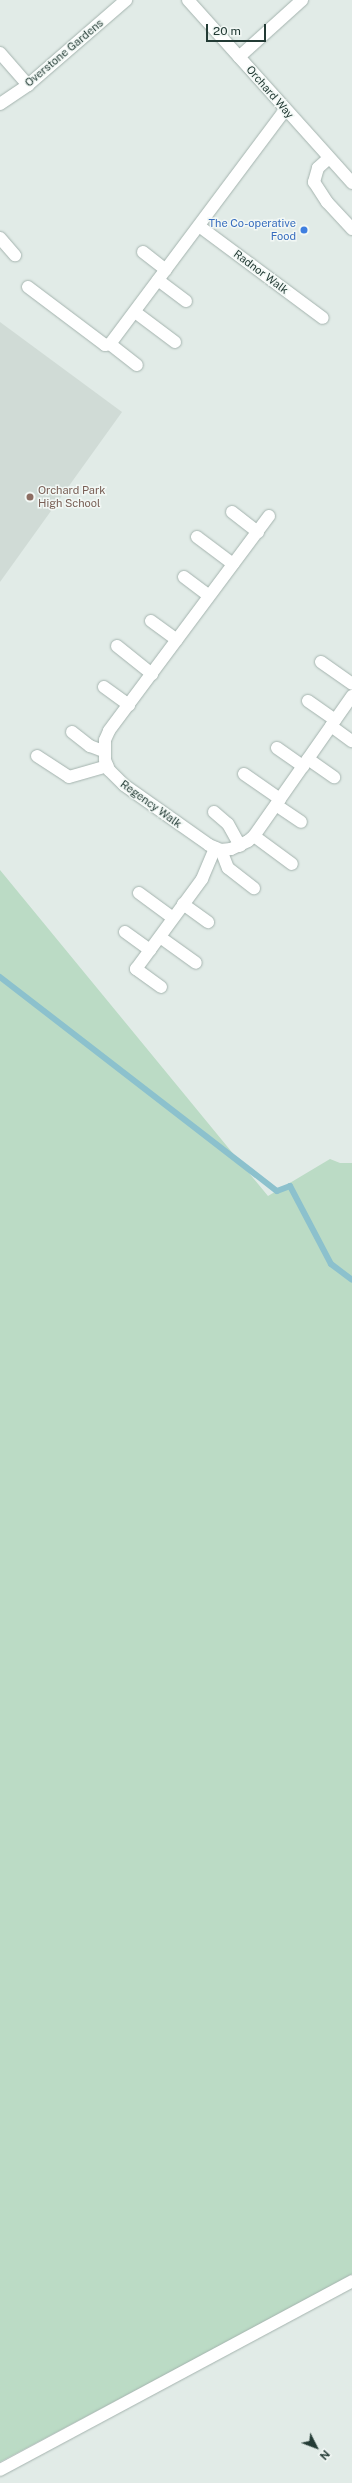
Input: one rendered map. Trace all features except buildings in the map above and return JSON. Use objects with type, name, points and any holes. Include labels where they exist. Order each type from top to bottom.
[{"type":"street","name":"Overstone Gardens","points":[[0,104],[28,85],[126,0]]},
{"type":"street","name":"Orchard Way","points":[[188,0],[352,183]]},
{"type":"street","points":[[239,57],[302,0]]},
{"type":"street","points":[[0,53],[28,85]]},
{"type":"street","points":[[108,344],[135,312],[285,110]]},
{"type":"street","points":[[329,158],[318,168],[314,182],[327,202],[352,230]]},
{"type":"street","name":"Radnor Walk","points":[[199,226],[323,318]]},
{"type":"street","points":[[0,238],[15,255]]},
{"type":"street","points":[[142,252],[166,270]]},
{"type":"street","points":[[158,280],[186,301]]},
{"type":"street","points":[[28,287],[137,365]]},
{"type":"street","points":[[135,312],[175,342]]},
{"type":"street","points":[[232,512],[258,532]]},
{"type":"street","points":[[72,732],[90,746],[103,751],[109,731],[269,516]]},
{"type":"street","points":[[197,538],[233,564]]},
{"type":"street","points":[[184,577],[209,596]]},
{"type":"street","points":[[151,621],[177,640]]},
{"type":"street","points":[[117,646],[152,674]]},
{"type":"street","points":[[321,662],[352,684]]},
{"type":"street","points":[[104,687],[128,705]]},
{"type":"street","points":[[218,849],[240,846],[254,836],[352,696]]},
{"type":"street","points":[[308,701],[352,741]]},
{"type":"street","points":[[277,748],[334,777]]},
{"type":"street","name":"Regency Walk","points":[[103,751],[107,766],[124,785],[218,849]]},
{"type":"street","points":[[37,756],[69,777],[107,766]]},
{"type":"street","points":[[244,774],[300,822]]},
{"type":"street","points":[[214,812],[228,824],[240,846]]},
{"type":"street","points":[[254,836],[292,864]]},
{"type":"street","points":[[218,849],[228,868],[254,888]]},
{"type":"street","points":[[161,987],[136,969],[202,879],[218,849]]},
{"type":"street","points":[[139,893],[173,918]]},
{"type":"street","points":[[183,904],[208,922]]},
{"type":"street","points":[[125,932],[150,950]]},
{"type":"street","points":[[160,937],[196,963]]},
{"type":"street","points":[[0,2470],[352,2281]]},
{"type":"shaded area","name":"Orchard Park High School","points":[[0,322],[122,412],[0,582]]},
{"type":"green space","points":[[0,870],[268,1196],[330,1159],[340,1163],[352,1163],[352,2276],[0,2462]]},
{"type":"waterway","points":[[0,977],[277,1191],[290,1186],[331,1264],[352,1280]]},
{"type":"place","name":"The Co-operative Food","points":[[304,230]]},
{"type":"place","name":"Orchard Park High School","points":[[30,497]]}]
